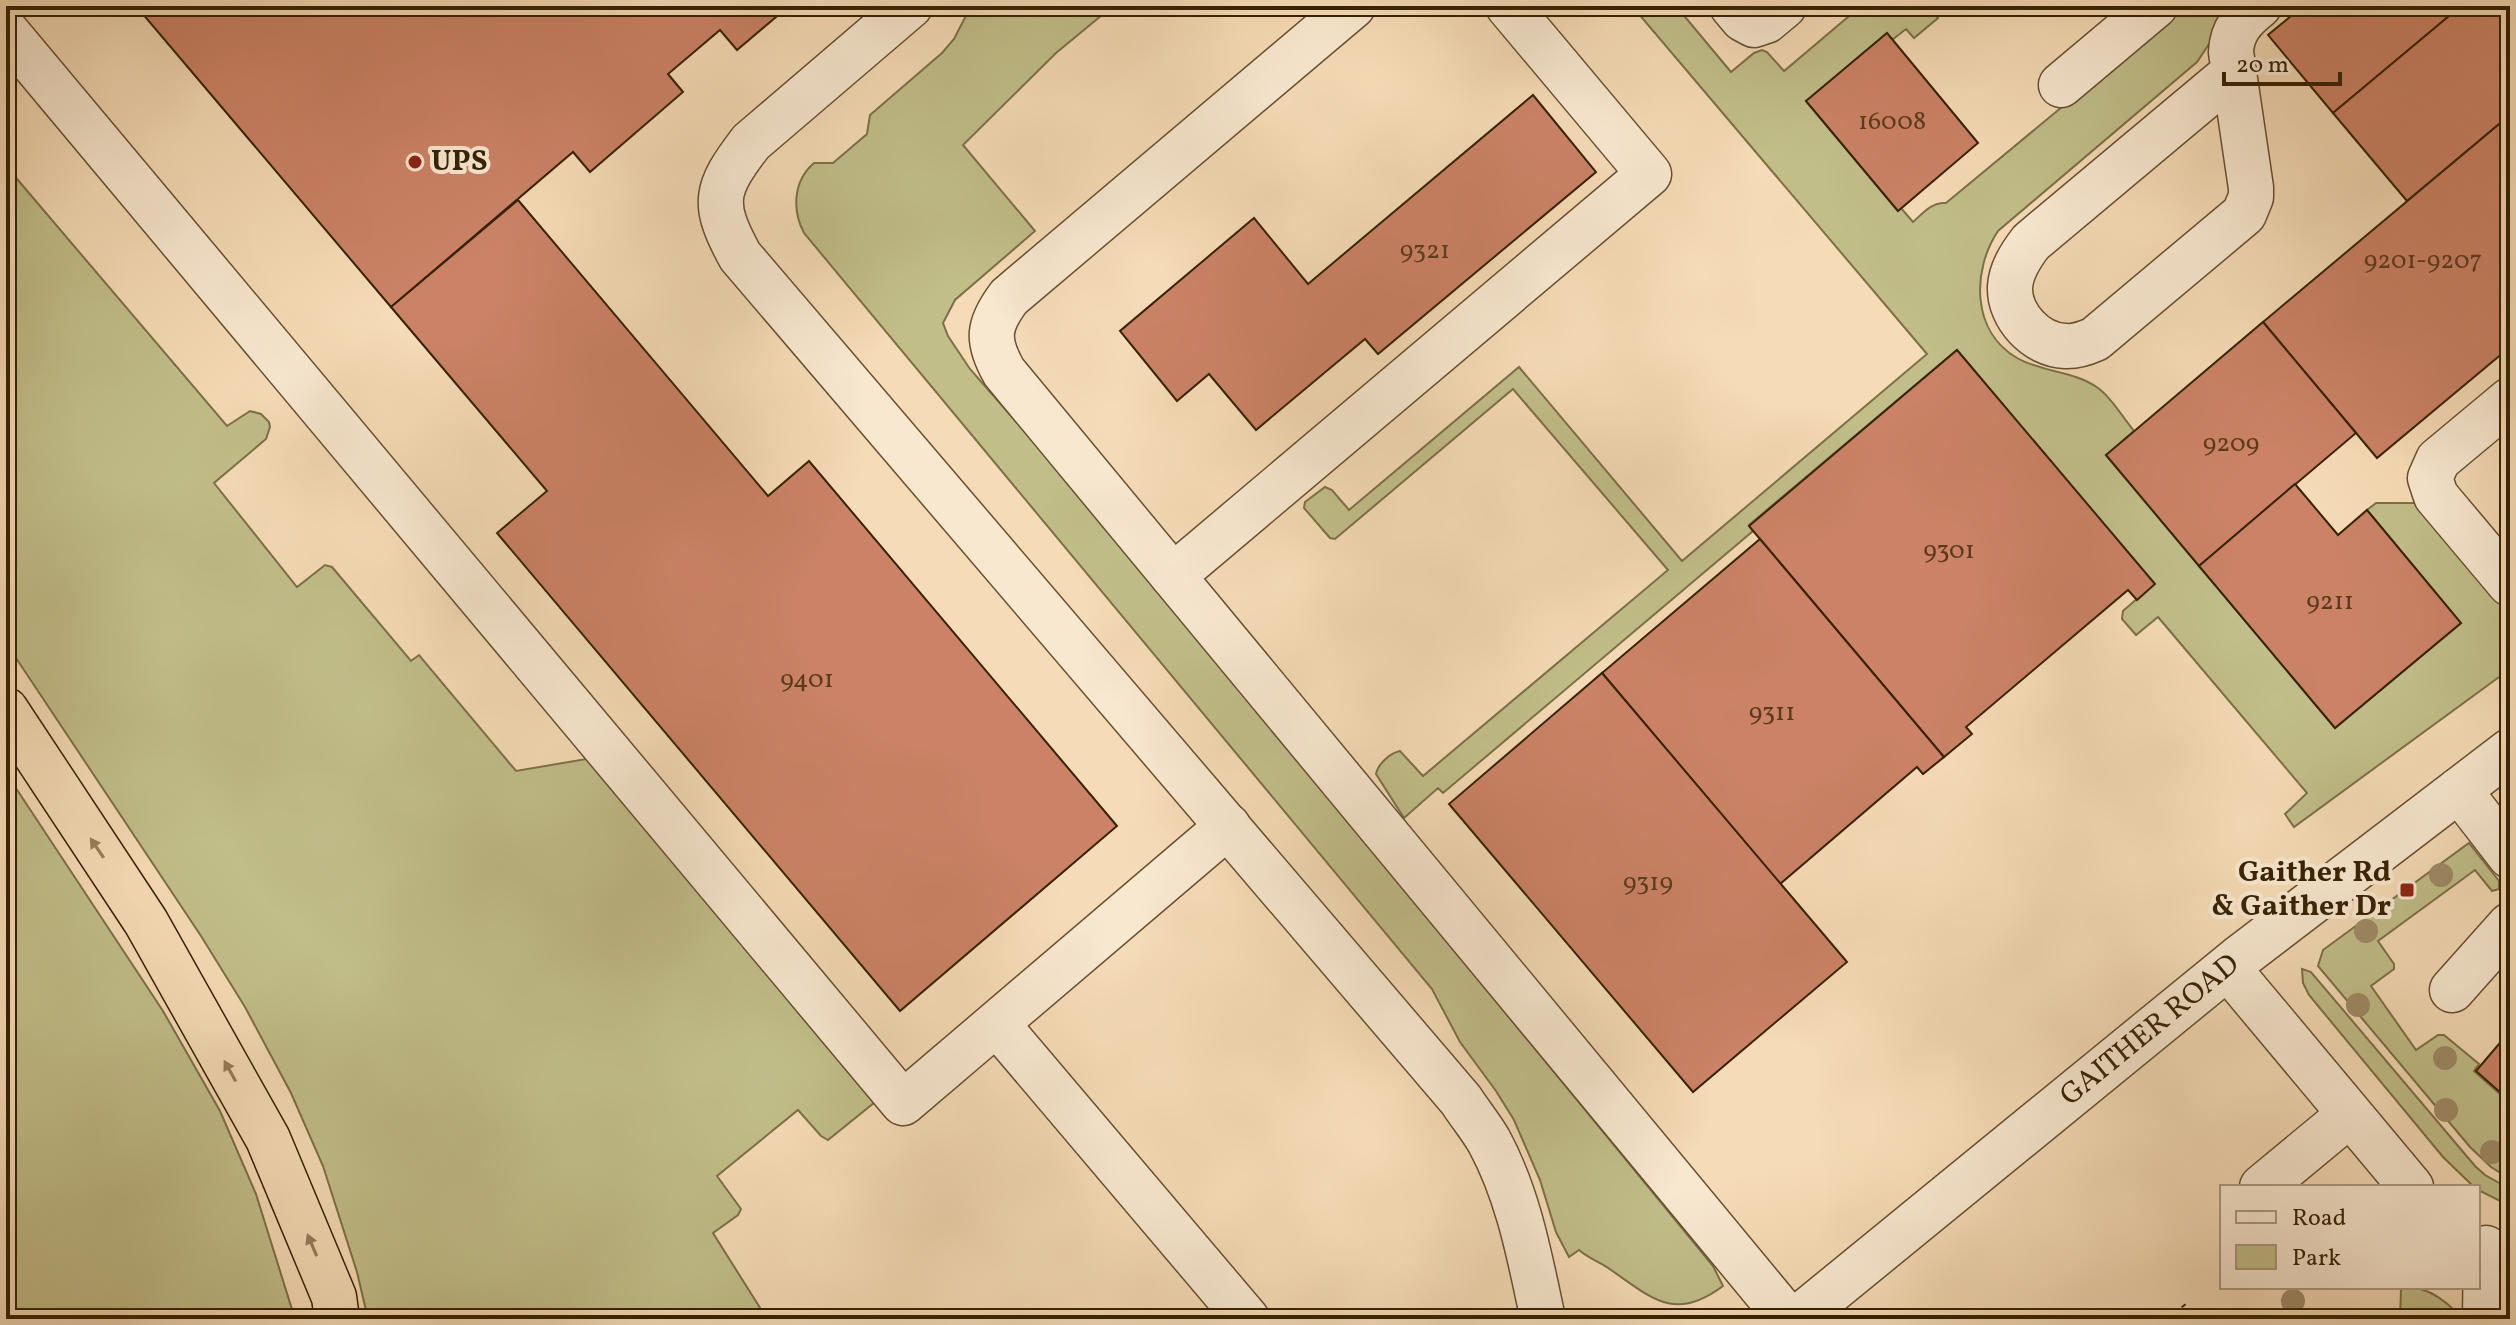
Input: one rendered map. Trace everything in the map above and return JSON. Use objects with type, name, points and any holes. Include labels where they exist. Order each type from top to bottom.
[{"type":"highway","points":[[6,710],[146,922],[268,1139],[334,1297],[337,1319]]},
{"type":"street","points":[[910,6],[751,142],[731,168],[720,197],[724,227],[740,256],[1461,1100],[1488,1141],[1507,1181],[1520,1220],[1543,1319]]},
{"type":"street","points":[[1353,6],[1009,297],[995,315],[990,335],[994,354],[1004,372],[1788,1319]]},
{"type":"street","points":[[1173,576],[1649,174],[1508,6]]},
{"type":"street","points":[[1732,6],[1743,19],[1754,25],[1766,21],[1784,6]]},
{"type":"street","points":[[2061,85],[2155,6]]},
{"type":"street","points":[[2234,72],[2031,242],[2023,252],[2013,274],[2011,297],[2017,316],[2032,332],[2051,344],[2062,346],[2085,344],[2095,339],[2244,214],[2251,188],[2234,72],[2231,52],[2235,32],[2259,6]]},
{"type":"street","points":[[6,31],[903,1103],[1228,826]]},
{"type":"street","points":[[2510,400],[2438,460],[2430,478],[2436,496],[2510,584]]},
{"type":"street","name":"GAITHER ROAD","points":[[1797,1319],[2228,968],[2510,751]]},
{"type":"street","points":[[2459,790],[2510,856]]},
{"type":"street","points":[[2452,990],[2510,925]]},
{"type":"street","points":[[2228,968],[2409,1185]]},
{"type":"street","points":[[997,1024],[1247,1319]]},
{"type":"street","points":[[2264,1185],[2349,1115]]},
{"type":"street","points":[[2485,1319],[2491,1249]]},
{"type":"path","points":[[2183,1305],[2194,1319]]},
{"type":"green space","points":[[971,6],[1113,6],[1056,53],[963,145],[1035,231],[955,300],[943,323],[948,336],[970,369],[1107,526],[1713,1266],[1723,1286],[1706,1297],[1691,1303],[1665,1302],[1639,1290],[1579,1250],[1569,1257],[1556,1232],[1540,1180],[1514,1120],[1460,1042],[1432,989],[804,233],[796,205],[798,187],[807,170],[814,163],[833,163],[867,134],[870,115],[942,53],[954,39]]},
{"type":"green space","points":[[1632,6],[1676,6],[1731,72],[1762,50],[1784,71],[1861,6],[1928,6],[1938,18],[1914,38],[1906,29],[1892,40],[1886,34],[1806,101],[1897,210],[1901,208],[1913,222],[1932,206],[1946,203],[2184,6],[2224,6],[2211,41],[2197,62],[1998,231],[1989,247],[1980,281],[1984,316],[2002,346],[2017,358],[2089,382],[2113,403],[2134,431],[2106,455],[2335,728],[2461,623],[2367,510],[2376,503],[2418,503],[2510,613],[2510,669],[2294,827],[2285,814],[2307,793],[2158,617],[2136,635],[2122,619],[2123,611],[2154,584],[1957,350],[1749,525],[1753,531],[1443,793],[1438,788],[1404,818],[1376,774],[1385,760],[1400,751],[1423,776],[1668,570],[1513,389],[1335,539],[1330,538],[1304,508],[1305,502],[1325,487],[1332,490],[1349,510],[1519,367],[1682,561],[1927,354]]},
{"type":"green space","points":[[6,166],[227,426],[250,411],[261,414],[269,422],[266,439],[214,483],[297,587],[325,565],[332,567],[411,661],[419,655],[516,771],[592,758],[875,1102],[828,1140],[798,1110],[717,1176],[741,1209],[738,1215],[713,1233],[767,1319],[368,1319],[357,1272],[323,1166],[291,1093],[245,1007],[6,643]]},
{"type":"green space","points":[[6,773],[163,1011],[220,1111],[256,1194],[295,1319],[6,1319]]},
{"type":"green space","points":[[2469,843],[2499,881],[2499,889],[2492,891],[2475,870],[2378,941],[2394,964],[2394,969],[2371,986],[2416,1050],[2438,1035],[2444,1035],[2479,1064],[2474,1071],[2510,1103],[2510,1179],[2491,1167],[2470,1147],[2318,966],[2323,950]]},
{"type":"green space","points":[[2302,969],[2311,972],[2475,1166],[2510,1189],[2510,1206],[2480,1191],[2480,1185],[2472,1185],[2443,1157],[2309,995],[2303,983]]},
{"type":"green space","points":[[2401,1289],[2425,1290],[2456,1312],[2456,1319],[2400,1319]]},
{"type":"building","name":"UPS","points":[[136,6],[789,6],[737,50],[720,30],[668,74],[683,92],[590,172],[573,152],[391,307]]},
{"type":"building","points":[[2303,6],[2461,6],[2333,113],[2268,35]]},
{"type":"building","points":[[2461,6],[2494,6],[2510,25],[2510,115],[2407,201],[2333,113]]},
{"type":"building","points":[[1887,33],[1978,143],[1898,211],[1806,101]]},
{"type":"building","points":[[1533,95],[1596,172],[1378,354],[1365,339],[1256,430],[1209,374],[1177,401],[1120,331],[1254,218],[1308,284]]},
{"type":"building","points":[[2510,115],[2510,347],[2377,458],[2263,322]]},
{"type":"building","points":[[518,200],[768,496],[809,461],[1117,826],[900,1011],[497,533],[547,491],[391,307]]},
{"type":"building","points":[[2263,322],[2356,433],[2199,566],[2106,455]]},
{"type":"building","points":[[1957,350],[2155,584],[2137,600],[2128,590],[1966,727],[1972,734],[1944,757],[1749,526]]},
{"type":"building","points":[[2295,484],[2338,535],[2367,510],[2461,623],[2335,728],[2199,566]]},
{"type":"building","points":[[1760,539],[1944,757],[1923,774],[1917,767],[1780,884],[1602,673]]},
{"type":"building","points":[[1602,673],[1847,962],[1693,1092],[1449,804]]},
{"type":"building","points":[[2510,1031],[2510,1101],[2476,1071]]},
{"type":"place","name":"UPS","points":[[415,162]]},
{"type":"place","name":"Gaither Rd & Gaither Dr","points":[[2407,890]]}]
